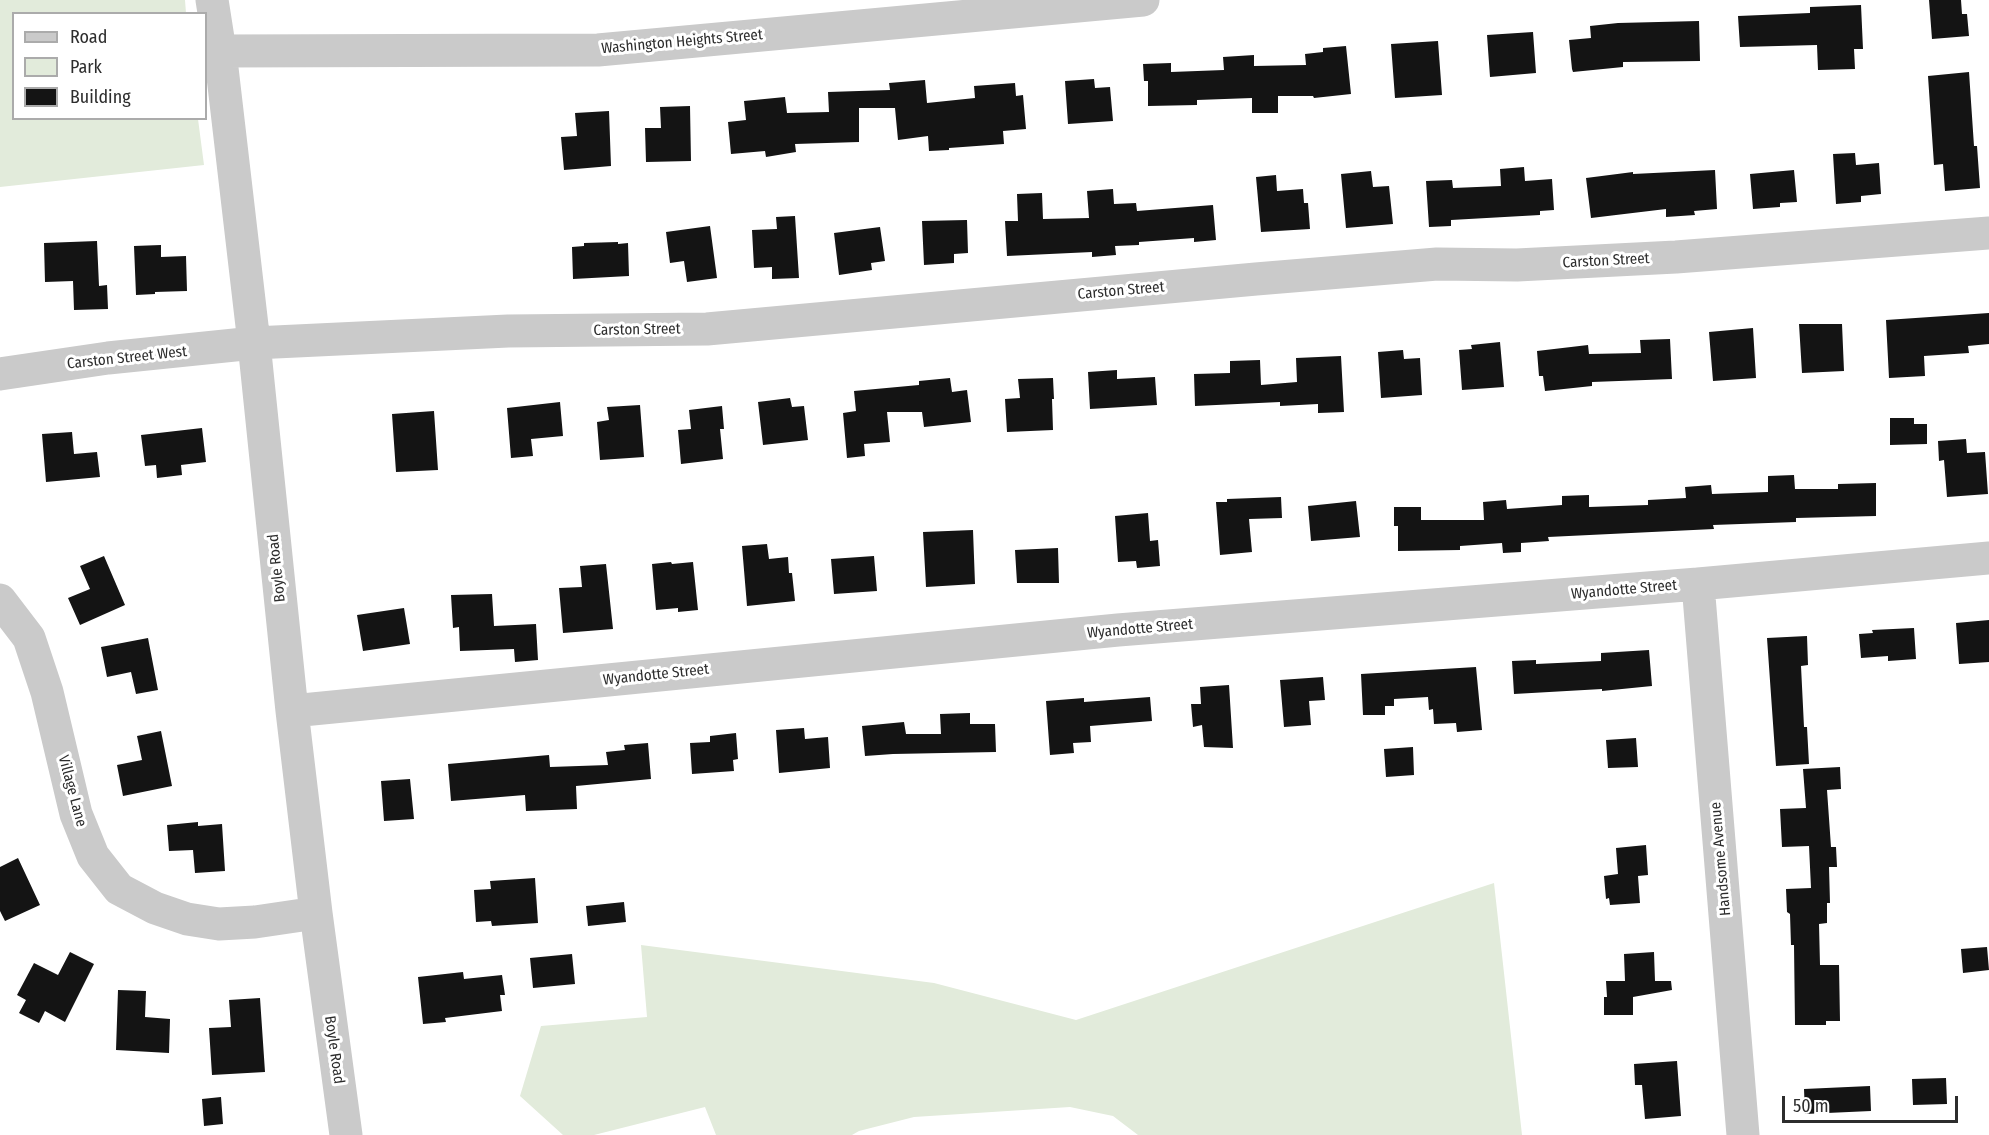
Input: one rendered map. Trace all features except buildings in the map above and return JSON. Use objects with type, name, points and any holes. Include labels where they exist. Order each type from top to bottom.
[{"type":"street","name":"Boyle Road","points":[[212,0],[254,343],[292,711],[346,1135]]},
{"type":"street","name":"Washington Heights Street","points":[[220,51],[598,50],[1143,0]]},
{"type":"street","name":"Carston Street","points":[[254,343],[508,331],[708,329],[1437,264],[1517,265],[1676,257],[1989,233]]},
{"type":"street","name":"Carston Street West","points":[[0,374],[108,358],[254,343]]},
{"type":"street","name":"Wyandotte Street","points":[[292,711],[1118,630],[1698,584],[1989,558]]},
{"type":"street","name":"Handsome Avenue","points":[[1698,584],[1743,1135]]},
{"type":"street","name":"Village Lane","points":[[0,600],[29,638],[47,692],[76,814],[93,856],[119,889],[155,908],[187,919],[219,924],[255,922],[316,913]]},
{"type":"green space","points":[[0,0],[185,0],[186,12],[12,12],[12,120],[198,120],[204,165],[0,187]]},
{"type":"green space","points":[[1494,883],[1522,1135],[1138,1135],[1113,1116],[1070,1107],[914,1117],[859,1131],[852,1135],[716,1135],[705,1107],[594,1135],[563,1135],[520,1096],[541,1026],[647,1017],[641,945],[934,983],[1076,1020]]}]
